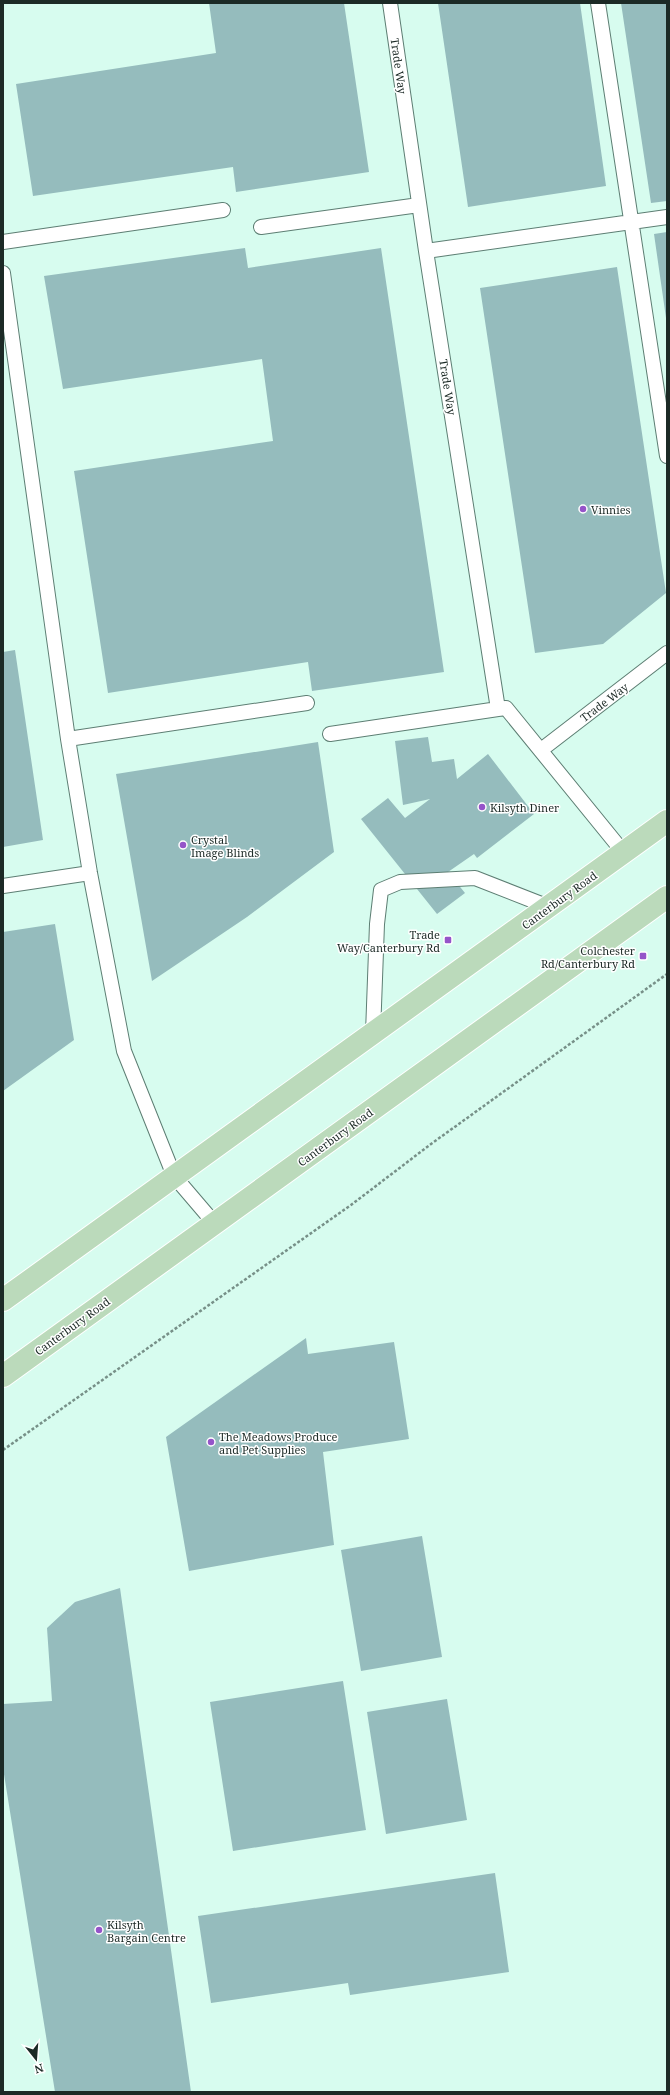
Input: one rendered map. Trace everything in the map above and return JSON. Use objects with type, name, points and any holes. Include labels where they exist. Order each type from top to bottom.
[{"type":"main road","name":"Canterbury Road","points":[[3,1300],[667,822]]},
{"type":"main road","name":"Canterbury Road","points":[[3,1376],[667,897]]},
{"type":"lane","name":"Trade Way","points":[[390,3],[426,251],[498,709]]},
{"type":"lane","points":[[598,3],[667,456]]},
{"type":"lane","points":[[261,227],[419,205]]},
{"type":"lane","points":[[3,242],[223,210]]},
{"type":"lane","points":[[426,251],[667,217]]},
{"type":"lane","points":[[3,273],[68,739],[90,873],[124,1051],[174,1176],[214,1224]]},
{"type":"lane","name":"Trade Way","points":[[541,750],[667,654]]},
{"type":"lane","points":[[68,739],[306,703]]},
{"type":"lane","points":[[330,734],[506,708],[624,853]]},
{"type":"lane","points":[[3,886],[90,873]]},
{"type":"lane","points":[[373,1034],[377,924],[381,890],[400,882],[475,878],[549,907]]},
{"type":"path","points":[[3,1450],[351,1205],[667,974]]},
{"type":"building","points":[[209,3],[344,3],[369,172],[236,192],[233,167],[33,196],[16,84],[216,53]]},
{"type":"building","points":[[438,3],[580,3],[606,186],[468,207]]},
{"type":"building","points":[[621,3],[667,3],[667,201],[651,203]]},
{"type":"building","points":[[667,232],[667,318],[666,318],[654,234]]},
{"type":"building","points":[[245,248],[248,268],[381,248],[444,672],[312,691],[308,662],[108,693],[74,471],[273,441],[262,359],[63,389],[44,276]]},
{"type":"building","name":"Vinnies","points":[[617,267],[666,593],[603,644],[535,653],[480,288]]},
{"type":"building","points":[[15,650],[43,840],[3,847],[3,652]]},
{"type":"building","points":[[428,737],[432,762],[454,759],[457,779],[488,754],[534,814],[477,858],[474,854],[448,872],[465,893],[437,914],[361,819],[388,798],[405,818],[430,799],[403,805],[395,741]]},
{"type":"building","name":"Crystal Image Blinds","points":[[318,742],[334,852],[247,917],[152,981],[116,774]]},
{"type":"building","points":[[55,924],[74,1040],[3,1091],[3,932]]},
{"type":"building","points":[[306,1338],[308,1354],[394,1342],[409,1439],[323,1452],[334,1545],[189,1571],[166,1437]]},
{"type":"building","points":[[422,1536],[442,1657],[361,1671],[341,1550]]},
{"type":"building","name":"Kilsyth Bargain Centre","points":[[120,1588],[191,2092],[55,2092],[3,1768],[3,1704],[52,1701],[47,1628],[75,1602]]},
{"type":"building","points":[[343,1681],[366,1830],[233,1851],[210,1702]]},
{"type":"building","points":[[447,1699],[467,1820],[386,1834],[367,1712]]},
{"type":"building","points":[[495,1873],[509,1972],[350,1995],[348,1983],[211,2003],[198,1916]]},
{"type":"place","name":"Vinnies","points":[[583,509]]},
{"type":"place","name":"Kilsyth Diner","points":[[482,807]]},
{"type":"place","name":"Crystal Image Blinds","points":[[183,845]]},
{"type":"place","name":"Trade Way/Canterbury Rd","points":[[448,940]]},
{"type":"place","name":"Colchester Rd/Canterbury Rd","points":[[643,956]]},
{"type":"place","name":"The Meadows Produce and Pet Supplies","points":[[211,1442]]},
{"type":"place","name":"Kilsyth Bargain Centre","points":[[99,1930]]}]
